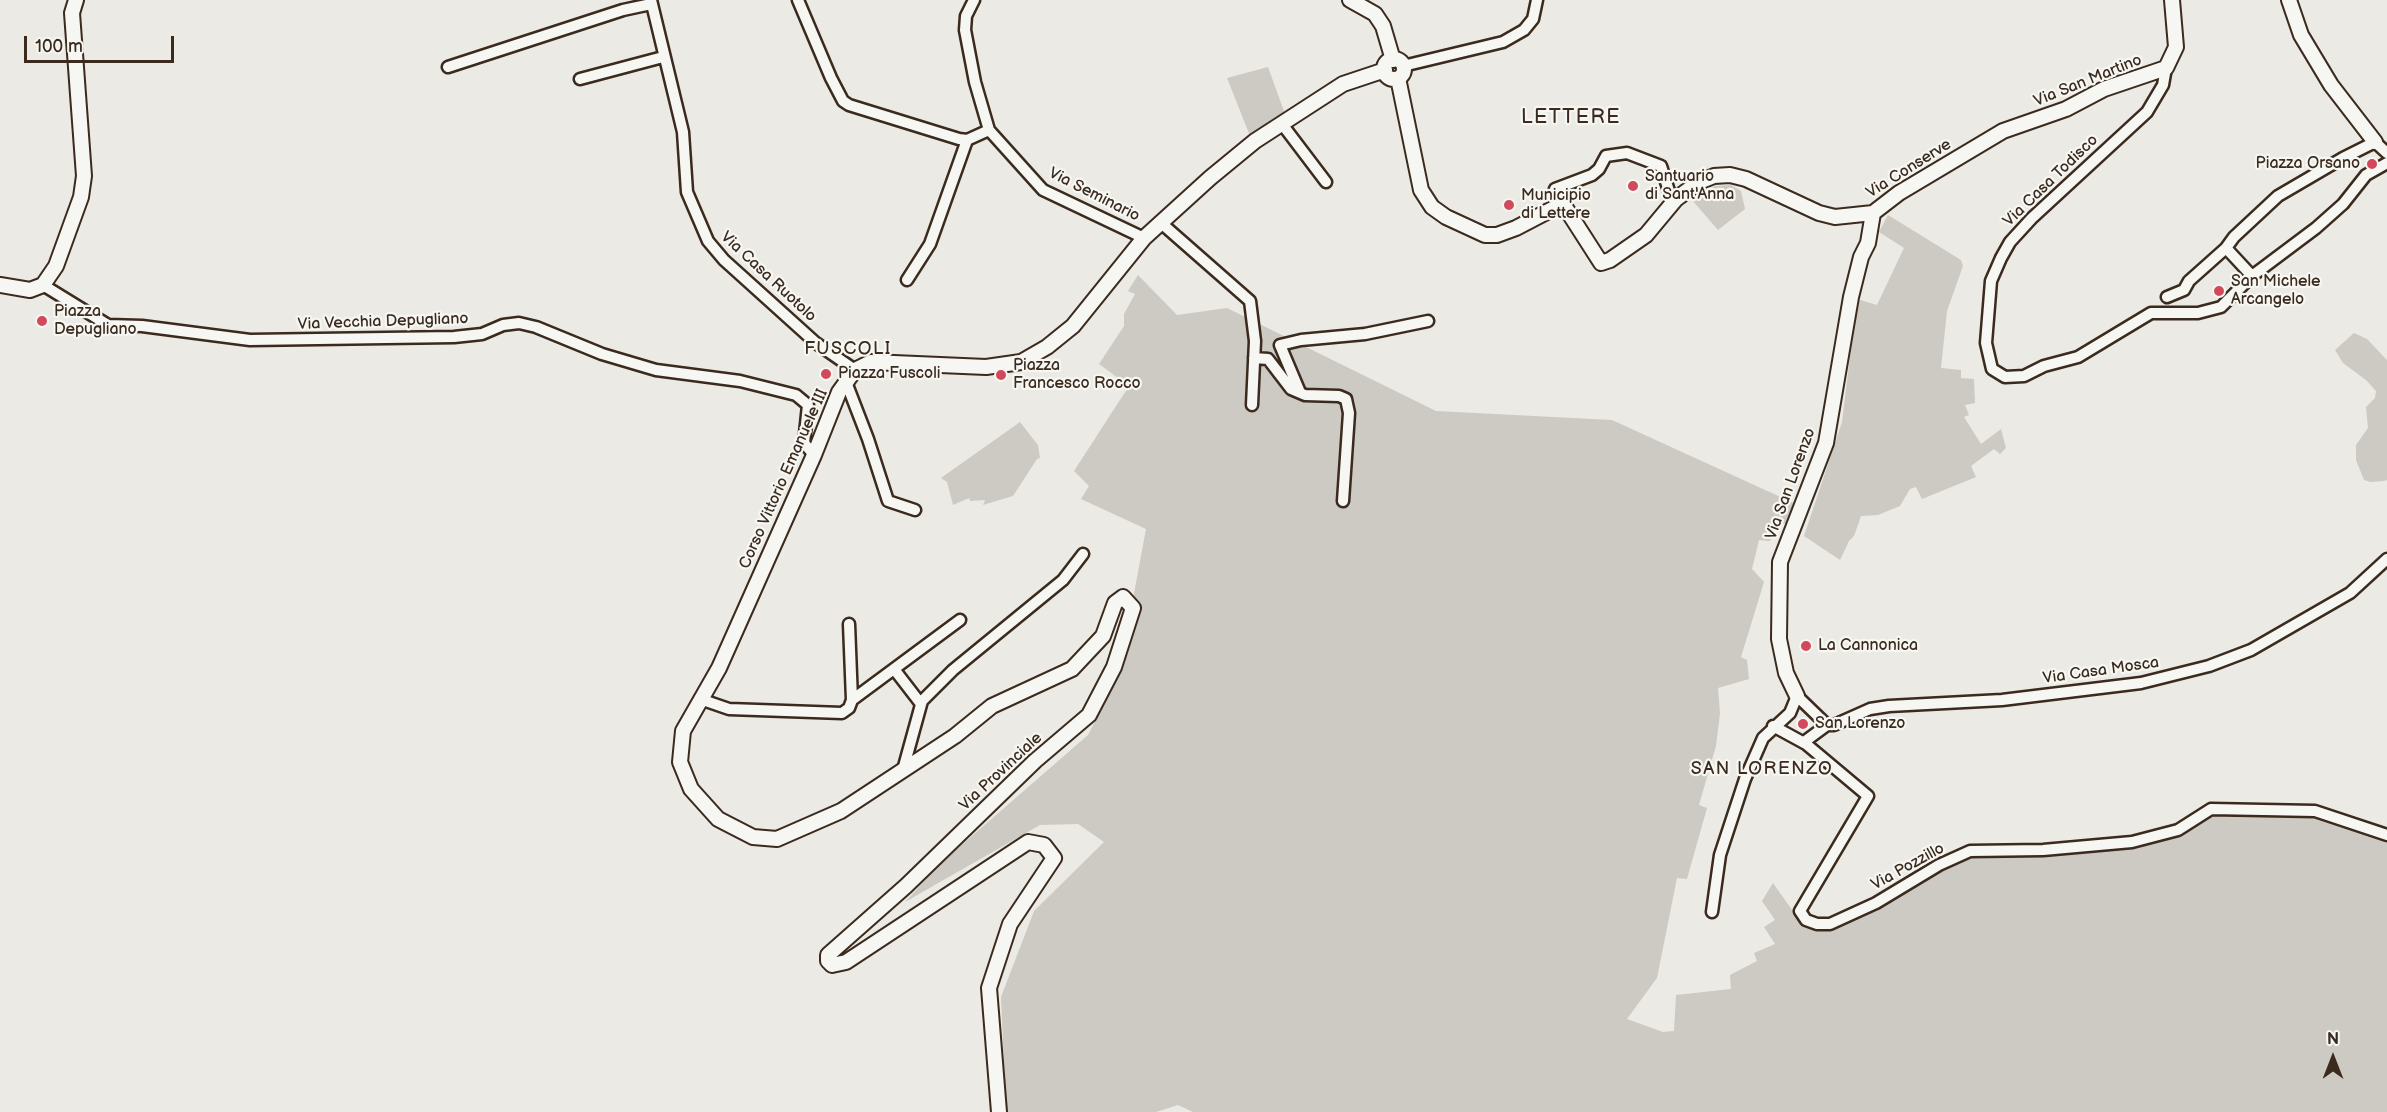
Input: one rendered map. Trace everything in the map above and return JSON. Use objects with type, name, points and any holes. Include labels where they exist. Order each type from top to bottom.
[{"type":"street","points":[[0,285],[30,290],[43,285],[56,266],[81,196],[72,13],[76,0]]},
{"type":"street","points":[[798,0],[843,101],[849,105],[967,140],[990,130]]},
{"type":"street","name":"Via Seminario","points":[[974,0],[966,16],[965,30],[975,82],[990,130],[1043,190],[1144,238]]},
{"type":"street","points":[[1350,0],[1374,14],[1383,26],[1395,68]]},
{"type":"street","points":[[855,370],[871,362],[986,367],[1021,362],[1047,347],[1073,326],[1144,238],[1247,147],[1343,84],[1395,68],[1503,42],[1533,19],[1537,0]]},
{"type":"street","name":"Via San Martino","points":[[2024,124],[2066,109],[2104,89],[2166,68],[2176,47],[2172,0]]},
{"type":"street","points":[[2289,0],[2301,35],[2331,85],[2375,142],[2387,153]]},
{"type":"street","name":"Via Casa Ruotolo","points":[[448,67],[651,2],[683,132],[687,192],[708,242],[724,260],[816,343],[855,370]]},
{"type":"street","points":[[580,79],[663,57]]},
{"type":"street","name":"Via Conserve","points":[[1395,68],[1421,190],[1432,207],[1446,217],[1485,235],[1516,228],[1560,205],[1567,210],[1601,262],[1610,260],[1646,235],[1676,199],[1699,182],[1714,176],[1730,175],[1835,218],[1873,213],[1899,193],[1982,143],[2003,131],[2024,124]]},
{"type":"street","name":"Via Casa Todisco","points":[[2166,68],[2163,85],[2146,112],[2032,218],[2010,242],[1991,281],[1986,343],[1992,369],[2005,377],[2024,376],[2044,366],[2078,357],[2151,313],[2198,313],[2221,307],[2252,276]]},
{"type":"street","points":[[1282,124],[1326,182]]},
{"type":"street","points":[[907,280],[930,244],[967,140]]},
{"type":"street","points":[[2167,297],[2184,290],[2189,281],[2278,196],[2375,142]]},
{"type":"street","points":[[1555,189],[1599,169],[1606,156],[1627,153],[1661,166],[1669,190],[1676,199]]},
{"type":"street","points":[[2226,248],[2252,276],[2316,228],[2343,204],[2366,175],[2387,163]]},
{"type":"street","name":"Via San Lorenzo","points":[[1827,724],[1797,696],[1786,673],[1779,639],[1780,562],[1826,443],[1851,297],[1861,257],[1868,243],[1873,213]]},
{"type":"street","points":[[1160,222],[1250,301],[1254,315],[1252,405]]},
{"type":"street","name":"Via Vecchia Depugliano","points":[[43,285],[108,325],[142,326],[250,340],[454,337],[482,334],[511,324],[536,327],[602,354],[656,370],[740,381],[796,395],[808,405],[804,443],[814,455]]},
{"type":"street","points":[[1299,390],[1280,345],[1301,340],[1335,339],[1428,321]]},
{"type":"street","points":[[1254,358],[1268,359],[1291,388],[1305,395],[1339,396],[1349,405],[1343,501]]},
{"type":"street","name":"Corso Vittorio Emanuele III","points":[[681,762],[682,731],[718,668],[814,455],[839,392],[855,370]]},
{"type":"street","points":[[846,382],[888,501],[915,510]]},
{"type":"street","points":[[903,770],[921,704],[953,670],[1064,580],[1083,554]]},
{"type":"street","name":"Via Casa Mosca","points":[[1827,724],[1834,725],[1870,709],[1888,706],[2002,700],[2141,683],[2209,666],[2251,650],[2350,593],[2387,559]]},
{"type":"street","name":"Via Provinciale","points":[[681,762],[691,789],[718,819],[753,837],[777,839],[841,811],[955,736],[992,706],[1072,669],[1102,636],[1115,603],[1123,597],[1133,608],[1114,667],[1089,715],[1035,761],[906,886],[828,955],[828,961],[832,964],[846,962],[1028,842],[1044,844],[1054,858],[1010,924],[989,988],[999,1112]]},
{"type":"street","points":[[852,700],[960,620]]},
{"type":"street","points":[[700,699],[729,710],[842,713],[849,708],[852,700],[849,624]]},
{"type":"street","points":[[894,669],[921,704]]},
{"type":"street","points":[[1712,912],[1720,855],[1745,779],[1763,738],[1773,726],[1790,713],[1797,696]]},
{"type":"street","points":[[1804,742],[1827,724]]},
{"type":"street","name":"Via Pozzillo","points":[[1773,726],[1804,742],[1868,796],[1800,911],[1806,920],[1816,924],[1830,924],[1849,916],[1939,865],[1970,851],[2043,850],[2132,842],[2178,830],[2211,809],[2315,811],[2387,835]]},
{"type":"shaded area","points":[[1268,67],[1285,114],[1250,136],[1227,78]]},
{"type":"shaded area","points":[[1731,185],[1741,191],[1745,209],[1718,230],[1692,200],[1715,186]]},
{"type":"shaded area","points":[[1888,215],[1961,260],[1963,266],[1947,311],[1941,368],[1961,370],[1961,378],[1974,379],[1975,403],[1965,405],[1969,415],[1964,417],[1981,444],[2001,429],[2006,448],[2000,454],[1994,449],[1971,466],[1976,477],[1922,499],[1916,487],[1910,489],[1900,506],[1878,515],[1861,516],[1854,536],[1840,560],[1804,536],[1842,422],[1857,299],[1877,305],[1904,248],[1879,232]]},
{"type":"shaded area","points":[[1138,275],[1177,315],[1227,308],[1436,411],[1612,420],[1798,505],[1786,524],[1777,522],[1770,541],[1759,540],[1752,569],[1764,582],[1741,657],[1747,660],[1749,679],[1718,688],[1720,713],[1716,746],[1699,805],[1707,808],[1687,879],[1677,878],[1657,978],[1627,1019],[1663,1032],[1674,1031],[1676,995],[1731,989],[1730,975],[1757,961],[1754,953],[1775,944],[1764,927],[1775,920],[1762,901],[1773,883],[1802,924],[1816,929],[1849,922],[1947,866],[1976,854],[2037,856],[2079,848],[2154,841],[2197,826],[2213,814],[2318,817],[2387,842],[2387,1112],[1193,1112],[1178,1105],[1156,1112],[1006,1112],[1001,997],[1034,911],[1104,842],[1078,824],[1040,825],[905,902],[942,862],[1088,735],[1119,674],[1146,529],[1081,499],[1089,486],[1074,471],[1129,386],[1099,364],[1124,326],[1124,314],[1135,294],[1128,291]]},
{"type":"shaded area","points":[[2354,333],[2367,339],[2387,360],[2387,480],[2384,481],[2364,480],[2356,460],[2356,445],[2368,428],[2366,407],[2375,398],[2376,391],[2366,380],[2343,363],[2335,350]]},
{"type":"shaded area","points":[[1020,422],[1038,445],[1040,458],[1037,459],[1013,496],[983,505],[985,500],[970,501],[969,498],[953,505],[947,482],[941,478]]},
{"type":"place","name":"Piazza Orsano","points":[[2372,164]]},
{"type":"place","name":"Santuario di Sant'Anna","points":[[1633,186]]},
{"type":"place","name":"Municipio di Lettere","points":[[1509,205]]},
{"type":"place","name":"San Michele Arcangelo","points":[[2219,291]]},
{"type":"place","name":"Piazza Depugliano","points":[[42,321]]},
{"type":"place","name":"Piazza Fuscoli","points":[[826,374]]},
{"type":"place","name":"Piazza Francesco Rocco","points":[[1001,375]]},
{"type":"place","name":"La Cannonica","points":[[1806,646]]},
{"type":"place","name":"San Lorenzo","points":[[1803,724]]},
{"type":"district","name":"LETTERE","points":[[1571,118]]},
{"type":"district","name":"FUSCOLI","points":[[848,349]]},
{"type":"district","name":"SAN LORENZO","points":[[1762,769]]}]
